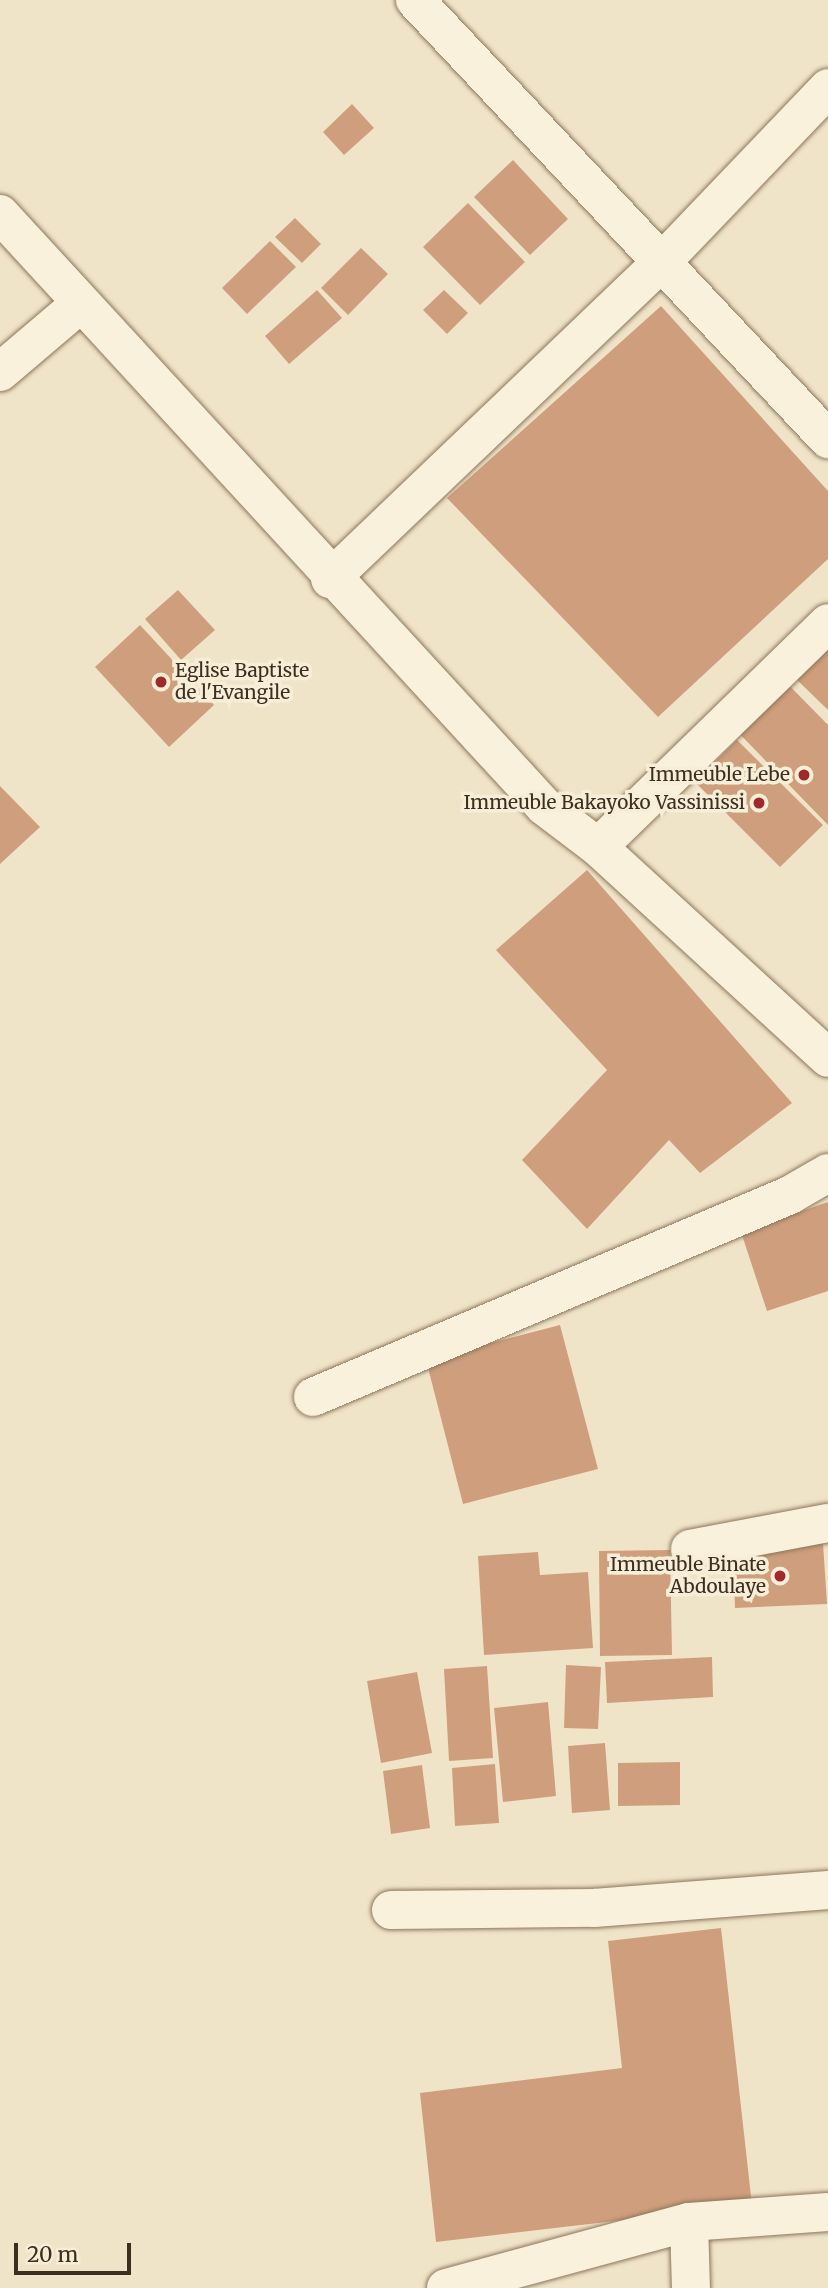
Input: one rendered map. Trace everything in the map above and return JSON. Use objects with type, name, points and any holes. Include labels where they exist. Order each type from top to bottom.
[{"type":"street","points":[[415,0],[828,439]]},
{"type":"street","points":[[330,579],[661,263],[828,88]]},
{"type":"street","points":[[0,215],[330,579],[544,806],[598,847],[828,1058]]},
{"type":"street","points":[[0,372],[80,303]]},
{"type":"street","points":[[598,847],[828,623]]},
{"type":"street","points":[[313,1398],[790,1195],[828,1173]]},
{"type":"street","points":[[690,1549],[828,1523]]},
{"type":"street","points":[[391,1910],[594,1908],[828,1890]]},
{"type":"street","points":[[446,2288],[689,2222],[828,2212]]},
{"type":"street","points":[[689,2222],[691,2288]]},
{"type":"building","points":[[352,104],[374,128],[344,155],[323,132]]},
{"type":"building","points":[[513,160],[568,219],[530,255],[474,197]]},
{"type":"building","points":[[468,203],[525,262],[480,305],[423,247]]},
{"type":"building","points":[[295,218],[321,244],[302,263],[275,237]]},
{"type":"building","points":[[270,241],[296,267],[247,314],[222,288]]},
{"type":"building","points":[[361,248],[388,274],[348,315],[321,288]]},
{"type":"building","points":[[317,290],[342,318],[289,364],[265,336]]},
{"type":"building","points":[[444,290],[468,313],[447,334],[423,310]]},
{"type":"building","points":[[661,306],[828,491],[828,559],[658,717],[447,498]]},
{"type":"building","points":[[178,590],[215,630],[181,660],[145,619]]},
{"type":"building","points":[[140,625],[214,705],[169,747],[95,667]]},
{"type":"building","points":[[828,647],[828,710],[792,675]]},
{"type":"building","name":"Immeuble Lebe","points":[[779,675],[828,725],[828,825],[729,723]]},
{"type":"building","name":"Immeuble Bakayoko Vassinissi","points":[[737,740],[823,825],[780,867],[695,782]]},
{"type":"building","points":[[0,786],[40,827],[0,864]]},
{"type":"building","points":[[587,870],[792,1103],[700,1173],[669,1140],[587,1229],[522,1160],[607,1070],[496,950]]},
{"type":"building","points":[[828,1202],[828,1291],[767,1311],[741,1232]]},
{"type":"building","points":[[560,1325],[598,1469],[463,1504],[426,1360]]},
{"type":"building","name":"Immeuble Binate Abdoulaye","points":[[823,1543],[827,1604],[735,1608],[733,1548]]},
{"type":"building","points":[[670,1550],[672,1655],[600,1656],[599,1551]]},
{"type":"building","points":[[538,1552],[540,1575],[588,1572],[593,1648],[484,1655],[478,1556]]},
{"type":"building","points":[[712,1657],[713,1697],[607,1703],[605,1662]]},
{"type":"building","points":[[566,1665],[601,1667],[598,1729],[564,1728]]},
{"type":"building","points":[[487,1666],[493,1758],[449,1761],[444,1669]]},
{"type":"building","points":[[417,1672],[432,1753],[381,1763],[367,1681]]},
{"type":"building","points":[[548,1702],[556,1796],[503,1802],[494,1708]]},
{"type":"building","points":[[605,1743],[610,1810],[572,1813],[568,1746]]},
{"type":"building","points":[[680,1762],[680,1805],[618,1806],[618,1763]]},
{"type":"building","points":[[495,1764],[499,1823],[455,1826],[452,1768]]},
{"type":"building","points":[[422,1765],[430,1828],[391,1834],[383,1771]]},
{"type":"building","points":[[721,1928],[752,2205],[436,2242],[420,2093],[622,2068],[608,1941]]},
{"type":"place","name":"Eglise Baptiste de l'Evangile","points":[[161,682]]},
{"type":"place","name":"Immeuble Lebe","points":[[804,775]]},
{"type":"place","name":"Immeuble Bakayoko Vassinissi","points":[[759,803]]},
{"type":"place","name":"Immeuble Binate Abdoulaye","points":[[780,1576]]}]
